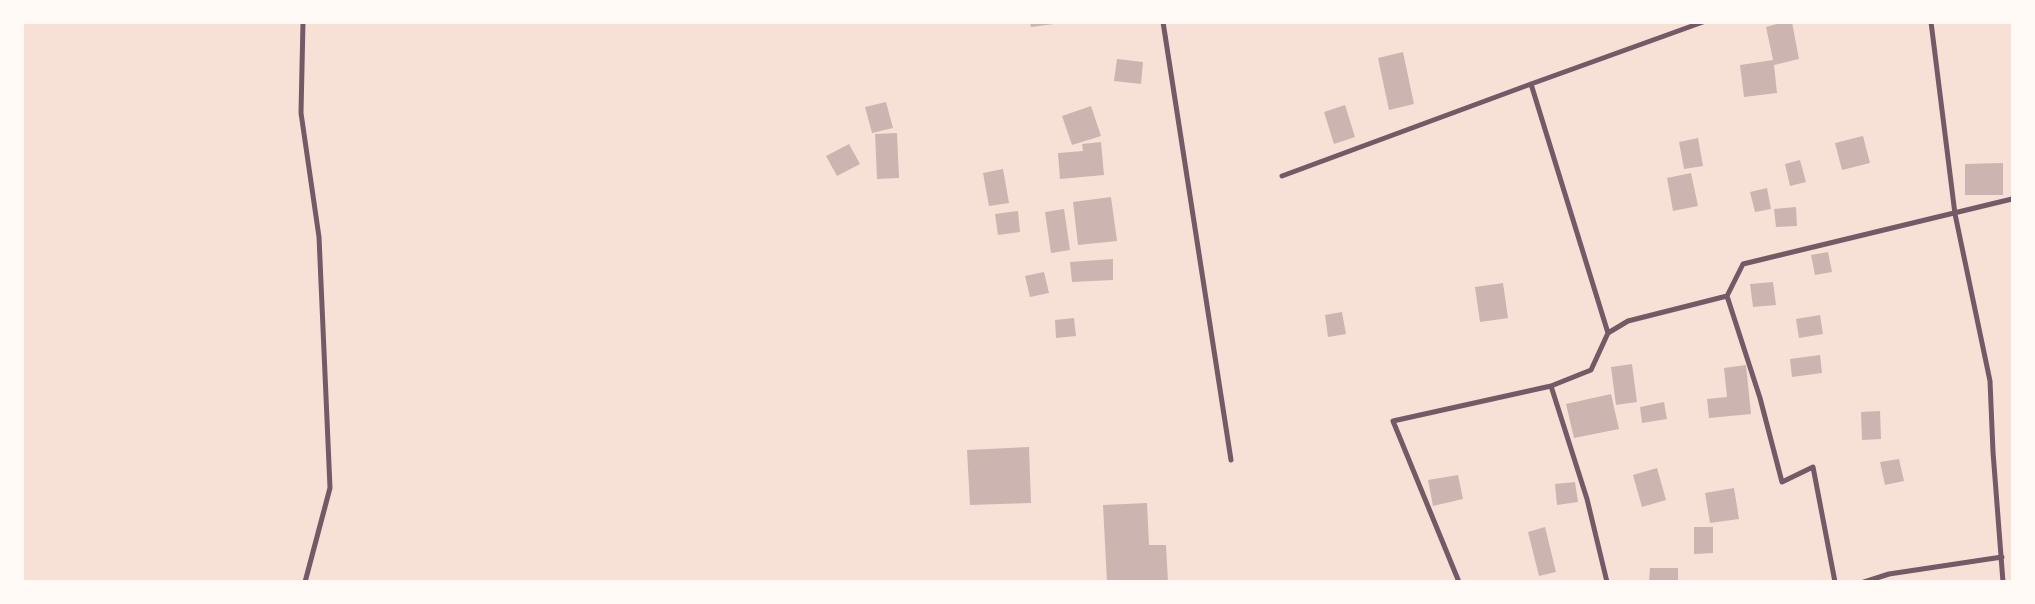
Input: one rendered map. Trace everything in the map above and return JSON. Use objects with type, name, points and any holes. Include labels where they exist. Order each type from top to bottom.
[{"type":"street","points":[[303,22],[301,113],[319,237],[330,488],[305,582]]},
{"type":"street","points":[[1163,22],[1231,460]]},
{"type":"street","points":[[1282,176],[1703,22]]},
{"type":"street","points":[[1931,22],[1955,214],[1990,381],[1993,452],[2003,582]]},
{"type":"street","points":[[1531,84],[1608,333]]},
{"type":"street","points":[[1835,582],[1813,467],[1782,482],[1760,398],[1726,296],[1743,264],[2012,199]]},
{"type":"street","points":[[1459,582],[1394,421],[1551,386],[1592,370],[1608,333],[1628,322],[1726,296]]},
{"type":"street","points":[[1551,386],[1587,498],[1607,582]]},
{"type":"street","points":[[1864,582],[1889,574],[2002,558]]},
{"type":"building","points":[[1030,22],[1054,22],[1054,24],[1031,27]]},
{"type":"building","points":[[1784,22],[1792,22],[1799,59],[1774,65],[1777,93],[1744,97],[1740,65],[1773,60],[1766,27]]},
{"type":"building","points":[[1403,52],[1414,104],[1389,110],[1378,58]]},
{"type":"building","points":[[1117,59],[1143,62],[1141,84],[1114,81]]},
{"type":"building","points":[[886,102],[893,128],[872,133],[865,107]]},
{"type":"building","points":[[1345,105],[1355,137],[1334,144],[1324,112]]},
{"type":"building","points":[[1091,106],[1101,136],[1072,145],[1062,116]]},
{"type":"building","points":[[897,133],[899,178],[877,179],[875,134]]},
{"type":"building","points":[[1863,136],[1870,163],[1842,170],[1835,143]]},
{"type":"building","points":[[1698,138],[1703,166],[1684,169],[1679,142]]},
{"type":"building","points":[[1101,142],[1104,175],[1060,179],[1058,153],[1083,151],[1082,144]]},
{"type":"building","points":[[849,144],[860,164],[837,176],[826,156]]},
{"type":"building","points":[[1800,160],[1806,182],[1790,186],[1785,164]]},
{"type":"building","points":[[2003,163],[2003,195],[1965,195],[1965,164]]},
{"type":"building","points":[[1003,169],[1009,203],[989,206],[983,173]]},
{"type":"building","points":[[1691,173],[1698,206],[1673,211],[1667,178]]},
{"type":"building","points":[[1767,188],[1771,209],[1755,212],[1750,192]]},
{"type":"building","points":[[1111,197],[1117,241],[1078,245],[1073,202]]},
{"type":"building","points":[[1796,207],[1797,226],[1776,227],[1774,209]]},
{"type":"building","points":[[1064,209],[1070,250],[1051,253],[1045,212]]},
{"type":"building","points":[[1018,211],[1020,232],[998,235],[995,214]]},
{"type":"building","points":[[1828,252],[1832,272],[1815,275],[1811,255]]},
{"type":"building","points":[[1113,259],[1113,280],[1072,282],[1070,262]]},
{"type":"building","points":[[1044,272],[1049,293],[1030,297],[1025,276]]},
{"type":"building","points":[[1773,282],[1776,305],[1753,307],[1750,284]]},
{"type":"building","points":[[1503,283],[1508,318],[1480,322],[1475,287]]},
{"type":"building","points":[[1342,312],[1346,334],[1328,337],[1325,315]]},
{"type":"building","points":[[1820,315],[1823,334],[1799,338],[1796,319]]},
{"type":"building","points":[[1074,318],[1076,336],[1056,338],[1055,320]]},
{"type":"building","points":[[1820,355],[1822,373],[1792,377],[1790,359]]},
{"type":"building","points":[[1632,364],[1637,402],[1616,405],[1611,367]]},
{"type":"building","points":[[1746,365],[1751,414],[1709,418],[1707,399],[1727,397],[1724,368]]},
{"type":"building","points":[[1611,394],[1619,429],[1574,438],[1566,404]]},
{"type":"building","points":[[1664,402],[1667,419],[1642,423],[1640,407]]},
{"type":"building","points":[[1880,411],[1881,439],[1862,440],[1861,412]]},
{"type":"building","points":[[1029,447],[1031,503],[970,505],[967,450]]},
{"type":"building","points":[[1899,459],[1904,481],[1885,485],[1880,462]]},
{"type":"building","points":[[1657,468],[1666,500],[1642,507],[1633,475]]},
{"type":"building","points":[[1458,475],[1463,499],[1433,506],[1428,480]]},
{"type":"building","points":[[1575,482],[1578,502],[1557,505],[1555,484]]},
{"type":"building","points":[[1734,488],[1739,519],[1710,523],[1705,493]]},
{"type":"building","points":[[1147,503],[1149,545],[1166,545],[1168,582],[1107,582],[1103,505]]},
{"type":"building","points":[[1545,527],[1556,572],[1539,576],[1528,532]]},
{"type":"building","points":[[1694,527],[1713,527],[1713,553],[1694,554]]},
{"type":"building","points":[[1650,568],[1678,568],[1678,582],[1649,582]]}]
